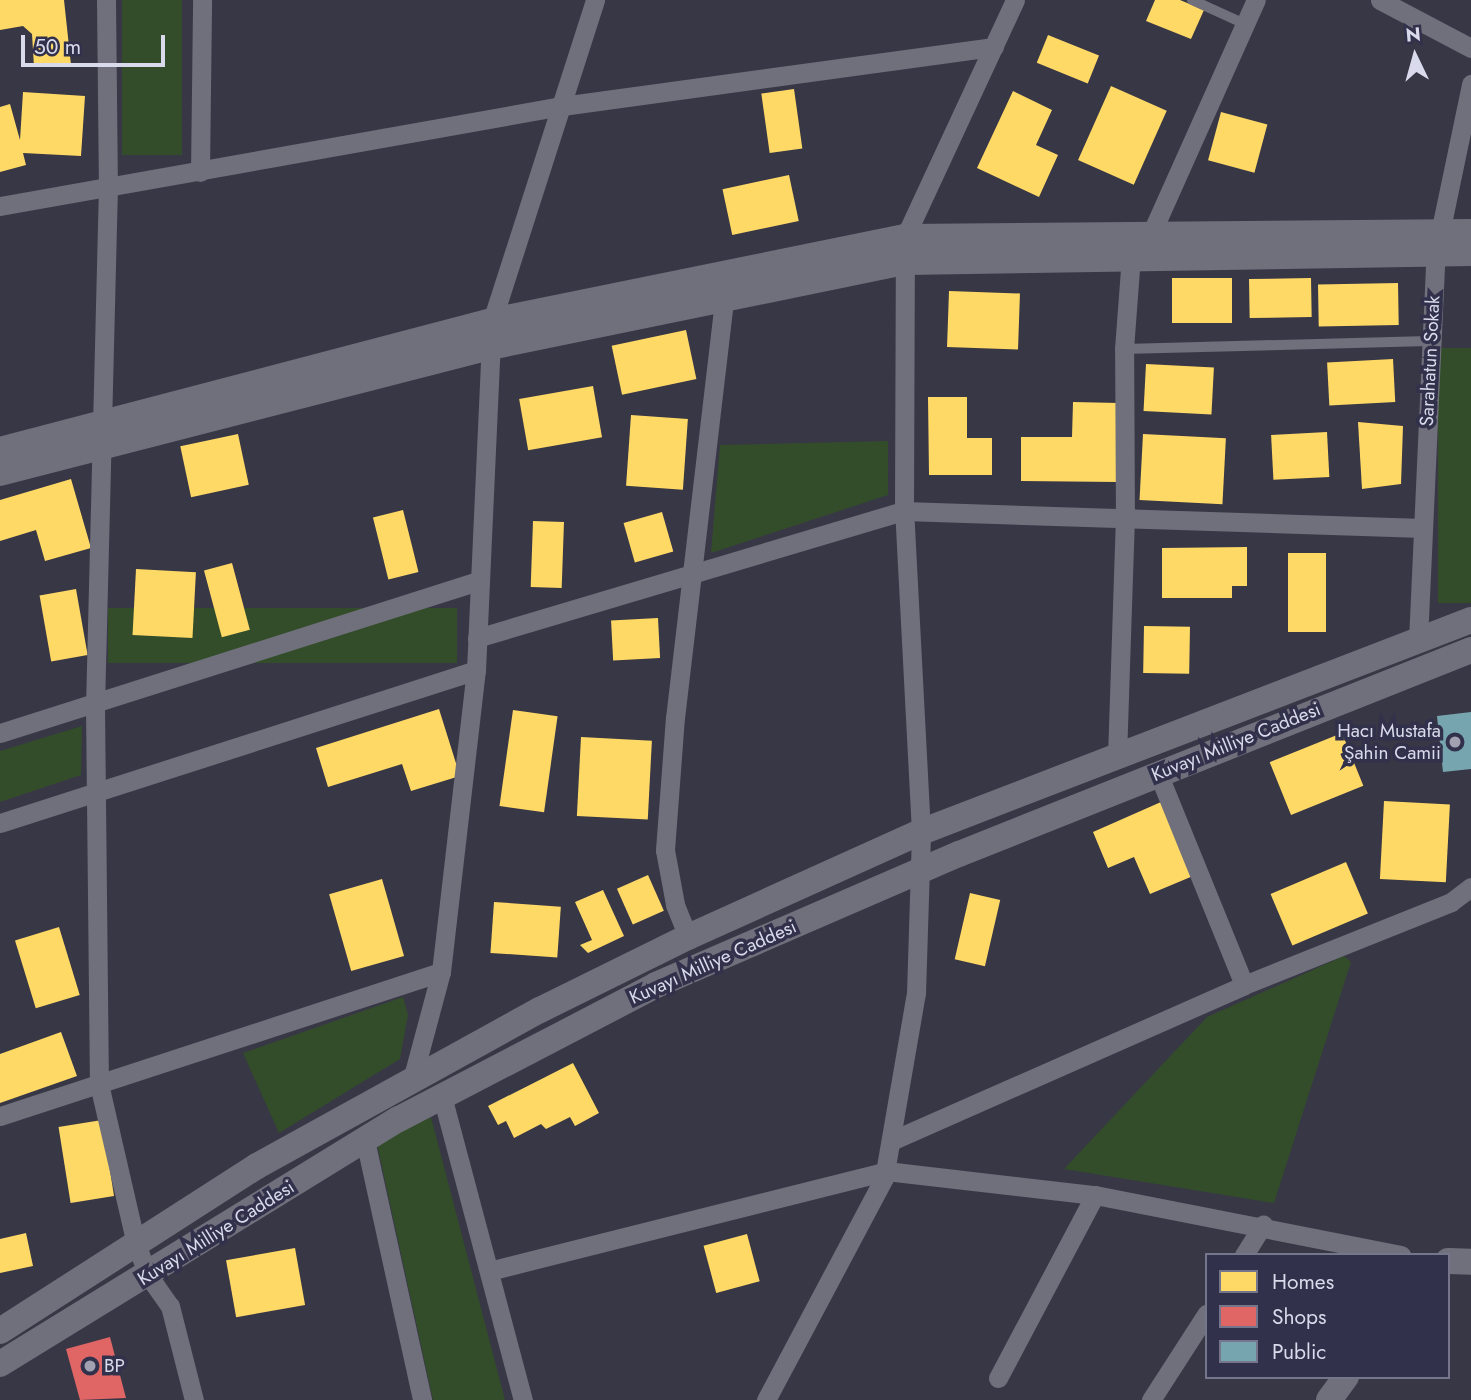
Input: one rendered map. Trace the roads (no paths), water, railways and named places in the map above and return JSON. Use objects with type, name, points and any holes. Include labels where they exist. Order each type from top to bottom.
[{"type":"main road","points":[[0,450],[102,434],[491,334],[905,250],[1152,232],[1438,242],[1471,253]]},
{"type":"main road","points":[[491,334],[724,299],[905,250],[1131,256],[1438,242],[1471,232]]},
{"type":"main road","points":[[0,473],[102,434]]},
{"type":"main road","name":"Kuvayı Milliye Caddesi","points":[[0,1331],[257,1166],[412,1080],[688,937],[921,832],[1471,620]]},
{"type":"main road","name":"Kuvayı Milliye Caddesi","points":[[0,1364],[365,1140],[442,1096],[656,985],[917,872],[1158,773],[1471,650]]},
{"type":"main road","points":[[1450,1261],[1471,1262]]},
{"type":"main road","points":[[1329,1400],[1345,1379]]},
{"type":"street","points":[[106,0],[108,186],[94,705],[99,1084],[136,1244],[148,1275],[170,1307],[194,1400]]},
{"type":"street","points":[[200,172],[202,0]]},
{"type":"street","points":[[412,1080],[441,972],[476,670],[491,334],[595,0]]},
{"type":"street","points":[[766,1400],[886,1171],[916,993],[917,872],[921,832],[904,511],[905,250],[1014,0]]},
{"type":"street","points":[[1152,232],[1256,0]]},
{"type":"street","points":[[1380,0],[1471,48]]},
{"type":"street","points":[[0,206],[562,106],[994,47]]},
{"type":"street","name":"Sarahatun Sokak","points":[[1418,641],[1429,341],[1438,242],[1471,84]]},
{"type":"street","points":[[1117,757],[1125,520],[1124,349],[1131,256]]},
{"type":"street","points":[[688,937],[675,904],[665,850],[692,576],[724,299]]},
{"type":"street","points":[[477,638],[904,511],[1423,528]]},
{"type":"street","points":[[0,733],[478,581]]},
{"type":"street","points":[[0,823],[476,670]]},
{"type":"street","points":[[1158,773],[1244,985]]},
{"type":"street","points":[[891,1141],[1244,985],[1451,902],[1471,887]]},
{"type":"street","points":[[0,1116],[441,972]]},
{"type":"street","points":[[442,1096],[523,1400]]},
{"type":"street","points":[[365,1140],[422,1400]]},
{"type":"street","points":[[489,1271],[886,1171],[1095,1195],[1263,1225],[1392,1253]]},
{"type":"street","points":[[998,1378],[1095,1195]]},
{"type":"street","points":[[1245,1253],[1263,1225]]},
{"type":"street","points":[[1151,1400],[1205,1316]]},
{"type":"lane","points":[[1192,0],[1245,24]]},
{"type":"lane","points":[[1124,349],[1429,341]]},
{"type":"place","name":"Hacı Mustafa Şahin Camii","points":[[1455,742]]},
{"type":"place","name":"BP","points":[[90,1366]]}]
